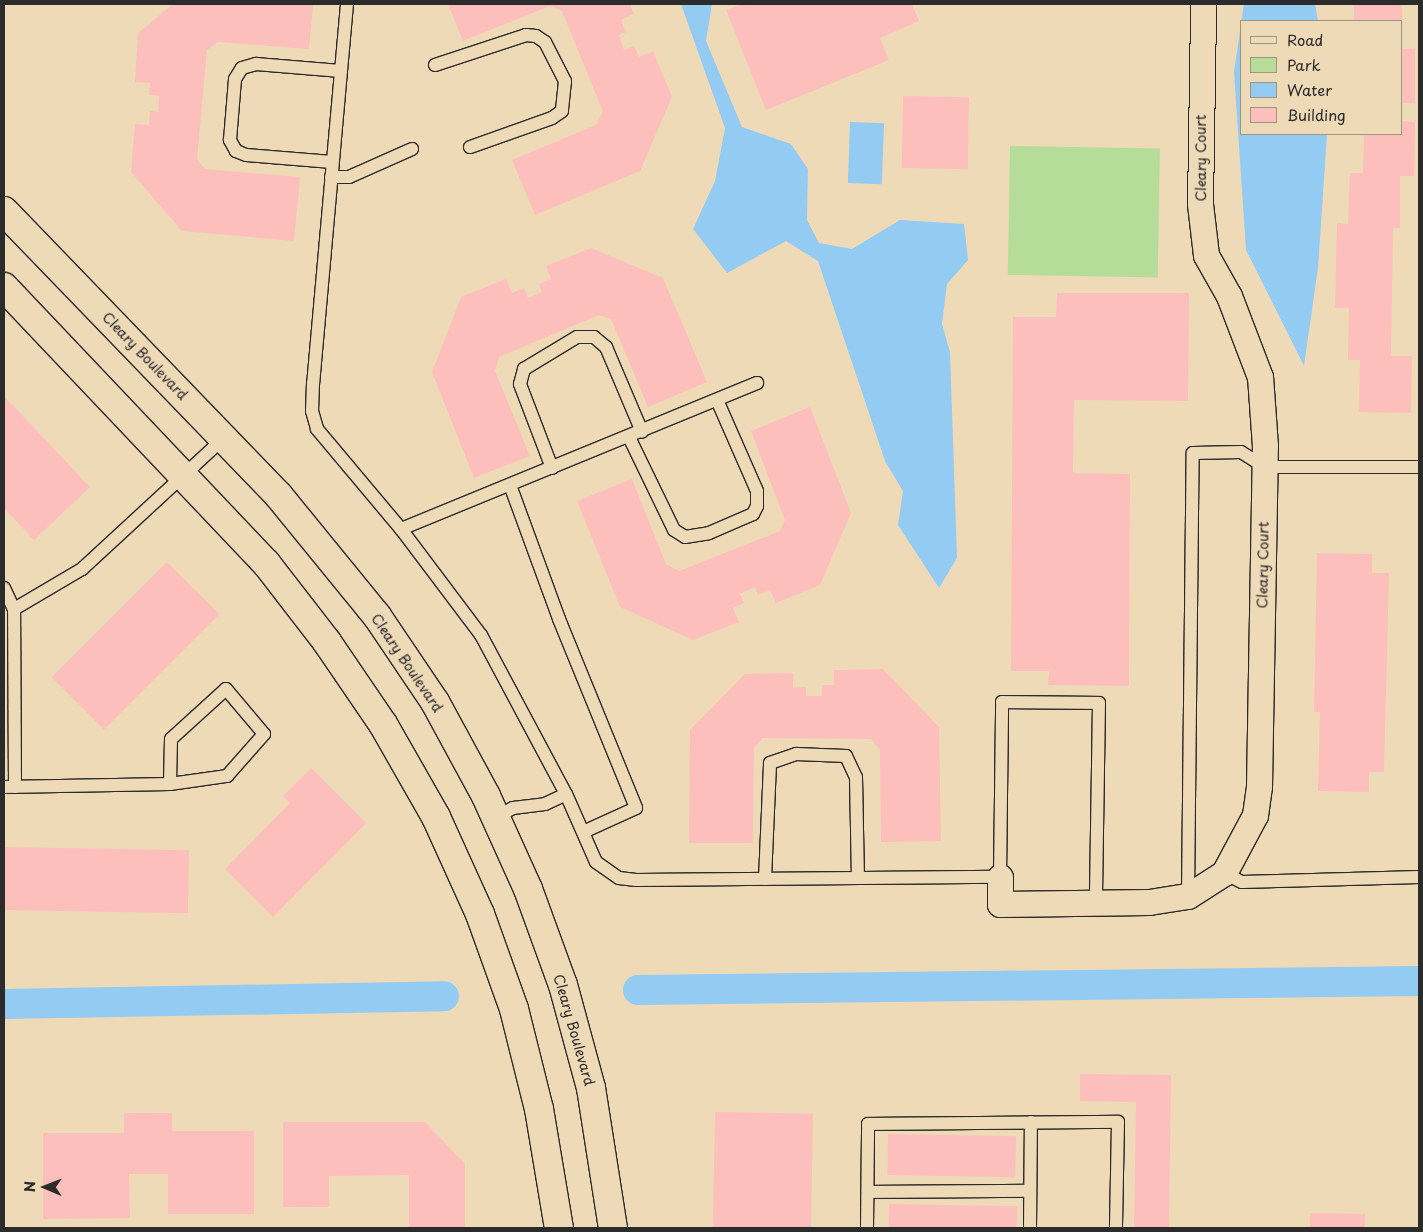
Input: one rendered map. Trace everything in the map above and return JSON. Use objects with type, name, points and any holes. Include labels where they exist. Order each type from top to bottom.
[{"type":"street","name":"Cleary Court","points":[[1000,878],[1000,904],[1149,902],[1188,896],[1224,873],[1255,814],[1259,786],[1265,467],[1260,377],[1229,296],[1206,255],[1200,204],[1203,4]]},
{"type":"street","name":"Cleary Boulevard","points":[[4,211],[279,496],[377,616],[435,702],[496,817],[528,889],[563,985],[591,1088],[613,1228]]},
{"type":"street","points":[[4,287],[266,563],[327,642],[383,724],[436,818],[480,914],[514,1009],[539,1109],[559,1228]]},
{"type":"lane","points":[[347,4],[312,411],[317,428],[401,529],[481,635],[566,794],[596,862],[619,878],[1000,878],[1002,702],[1099,704],[1096,902]]},
{"type":"lane","points":[[434,65],[526,35],[536,36],[545,42],[565,80],[562,111],[552,118],[470,147]]},
{"type":"lane","points":[[332,162],[246,155],[236,151],[230,140],[235,79],[242,68],[256,64],[341,71]]},
{"type":"lane","points":[[331,177],[350,177],[412,149]]},
{"type":"lane","points":[[552,468],[520,384],[524,369],[577,337],[594,337],[606,347],[642,432]]},
{"type":"lane","points":[[401,529],[642,432],[757,383]]},
{"type":"lane","points":[[629,437],[674,530],[685,537],[709,533],[753,514],[757,506],[757,491],[717,400]]},
{"type":"lane","points":[[14,609],[82,569],[224,438]]},
{"type":"lane","points":[[1188,896],[1192,453],[1241,452],[1265,467],[1419,467]]},
{"type":"lane","points":[[510,485],[559,619],[636,808],[583,832]]},
{"type":"lane","points":[[4,588],[14,609],[10,787],[170,784],[226,776],[264,734],[226,689],[171,739],[170,784]]},
{"type":"lane","points":[[765,879],[770,764],[796,754],[846,756],[856,777],[858,878]]},
{"type":"lane","points":[[496,817],[513,808],[545,804],[566,794]]},
{"type":"lane","points":[[1224,873],[1242,882],[1419,877]]},
{"type":"lane","points":[[1030,1228],[1031,1122]]},
{"type":"lane","points":[[867,1228],[868,1124],[1118,1122],[1116,1228]]},
{"type":"lane","points":[[868,1192],[1030,1191]]},
{"type":"green space","points":[[1010,146],[1160,149],[1158,278],[1008,275]]},
{"type":"water","points":[[681,4],[712,4],[706,41],[742,127],[791,144],[808,169],[807,220],[819,243],[852,249],[900,220],[964,224],[968,260],[947,284],[942,324],[950,352],[957,558],[939,588],[898,525],[903,491],[885,461],[818,261],[786,241],[727,273],[693,229],[715,181],[725,128]]},
{"type":"water","points":[[1244,4],[1315,4],[1318,20],[1242,20]]},
{"type":"water","points":[[1240,31],[1240,135],[1327,135],[1318,268],[1304,366],[1246,250],[1234,72]]},
{"type":"water","points":[[850,122],[884,123],[882,184],[848,183]]},
{"type":"building","points":[[173,4],[313,4],[309,49],[218,42],[207,50],[197,159],[205,169],[300,177],[294,241],[182,231],[131,172],[135,124],[149,125],[150,111],[158,112],[159,96],[149,95],[150,83],[135,82],[138,33]]},
{"type":"building","points":[[448,4],[630,4],[634,14],[621,20],[626,32],[619,35],[624,50],[634,46],[639,57],[653,51],[672,97],[640,171],[535,215],[512,160],[596,125],[603,112],[562,11],[550,6],[463,41]]},
{"type":"building","points":[[742,4],[912,4],[919,21],[880,38],[889,60],[766,110],[726,10]]},
{"type":"building","points":[[1354,4],[1402,4],[1402,20],[1354,20]]},
{"type":"building","points":[[1403,49],[1415,49],[1415,103],[1403,103]]},
{"type":"building","points":[[903,96],[969,97],[968,169],[902,168]]},
{"type":"building","points":[[1403,121],[1415,122],[1414,176],[1400,176],[1400,228],[1393,228],[1391,356],[1412,356],[1411,413],[1359,412],[1360,360],[1348,360],[1349,308],[1335,308],[1337,223],[1348,224],[1350,173],[1363,173],[1364,135],[1403,135]]},
{"type":"building","points":[[591,248],[663,278],[707,382],[648,407],[611,319],[599,315],[499,357],[495,371],[530,456],[474,478],[432,372],[461,297],[506,279],[512,293],[524,288],[528,298],[542,292],[539,284],[551,279],[546,266]]},
{"type":"building","points":[[1057,293],[1189,293],[1188,401],[1074,400],[1073,473],[1130,474],[1129,686],[1048,685],[1049,671],[1011,671],[1013,317],[1056,317]]},
{"type":"building","points":[[4,396],[90,487],[34,540],[4,508]]},
{"type":"building","points":[[810,407],[851,513],[820,585],[776,603],[770,590],[758,595],[755,587],[740,594],[744,603],[733,608],[739,622],[693,640],[620,607],[577,501],[632,479],[666,564],[679,571],[780,531],[785,520],[751,431]]},
{"type":"building","points":[[1317,553],[1372,554],[1372,573],[1389,573],[1384,772],[1369,772],[1369,792],[1318,791],[1320,712],[1314,712]]},
{"type":"building","points":[[167,562],[219,614],[104,730],[52,677]]},
{"type":"building","points":[[883,669],[939,727],[941,841],[881,842],[880,750],[871,739],[763,738],[754,748],[753,843],[689,843],[690,730],[745,674],[793,673],[793,688],[806,687],[806,696],[822,696],[822,685],[834,685],[834,670]]},
{"type":"building","points":[[311,768],[366,823],[273,917],[225,869],[290,803],[283,796]]},
{"type":"building","points":[[4,847],[189,850],[188,913],[4,910]]},
{"type":"building","points":[[1080,1074],[1171,1075],[1169,1228],[1134,1228],[1136,1102],[1080,1101]]},
{"type":"building","points":[[715,1112],[813,1114],[811,1228],[713,1228]]},
{"type":"building","points":[[124,1113],[172,1113],[172,1131],[254,1131],[254,1214],[168,1214],[168,1174],[129,1174],[130,1218],[43,1219],[43,1133],[124,1133]]},
{"type":"building","points":[[283,1122],[425,1122],[465,1164],[465,1228],[409,1228],[409,1175],[329,1176],[329,1207],[283,1207]]},
{"type":"building","points":[[888,1134],[1016,1136],[1015,1177],[887,1175]]},
{"type":"building","points":[[889,1204],[1017,1206],[1017,1228],[889,1228]]},
{"type":"building","points":[[1310,1213],[1365,1214],[1365,1228],[1310,1228]]},
{"type":"waterway","points":[[638,990],[1419,981]]},
{"type":"waterway","points":[[4,1004],[444,996]]}]
